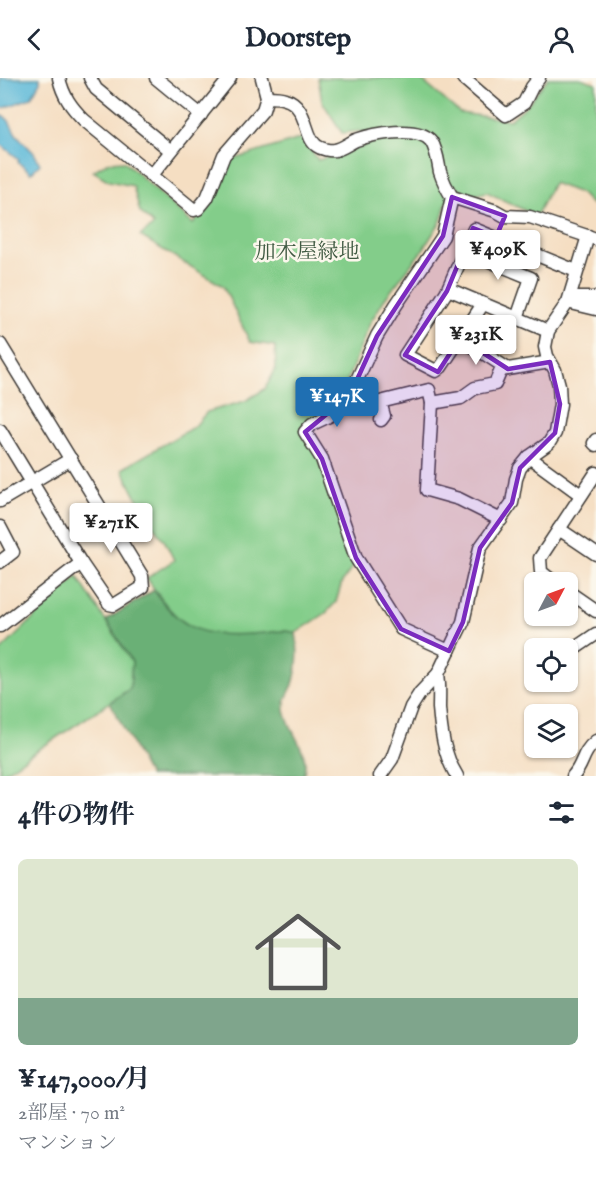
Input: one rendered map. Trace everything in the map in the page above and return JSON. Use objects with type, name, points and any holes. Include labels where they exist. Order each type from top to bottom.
[{"type":"street","points":[[59,78],[64,96],[72,108],[194,210],[198,209],[207,198],[224,155],[263,110],[267,97],[262,78]]},
{"type":"street","points":[[90,78],[96,89],[171,151]]},
{"type":"street","points":[[156,78],[201,115]]},
{"type":"street","points":[[152,175],[230,78]]},
{"type":"street","points":[[463,78],[506,115],[524,103],[539,78]]},
{"type":"street","points":[[267,97],[291,102],[306,122],[311,141],[319,147],[334,150],[358,140],[402,132],[417,133],[430,140],[438,157],[441,174],[452,197],[443,236],[383,325],[350,395],[329,416],[312,424],[305,432],[322,459],[356,558],[395,619],[402,629],[449,651]]},
{"type":"street","points":[[380,776],[392,759],[411,707],[420,693],[438,675],[463,621],[480,549],[512,503],[520,468],[549,443],[555,433],[560,404],[559,385],[545,347],[548,331],[568,302],[576,271],[592,237],[530,217],[505,216],[452,197]]},
{"type":"street","points":[[496,237],[505,216]]},
{"type":"street","points":[[483,304],[441,368],[436,371],[405,355],[448,290],[463,250],[474,229],[576,271]]},
{"type":"street","points":[[463,250],[531,278],[517,318]]},
{"type":"street","points":[[448,290],[548,331]]},
{"type":"street","points":[[568,302],[574,298],[596,298]]},
{"type":"street","points":[[568,302],[596,309]]},
{"type":"street","points":[[460,338],[508,369]]},
{"type":"street","points":[[0,430],[4,445],[32,482],[109,604],[114,605],[143,587],[142,576],[71,459],[2,352]]},
{"type":"street","points":[[432,403],[461,398],[475,388],[495,384],[501,370],[550,362]]},
{"type":"street","points":[[381,420],[384,416],[380,402],[429,390],[432,403],[427,490],[459,499],[501,520]]},
{"type":"street","points":[[596,440],[594,443],[596,445]]},
{"type":"street","points":[[529,458],[581,495]]},
{"type":"street","points":[[0,501],[71,459]]},
{"type":"street","points":[[541,572],[540,558],[596,473]]},
{"type":"street","points":[[0,527],[13,552],[0,562]]},
{"type":"street","points":[[559,529],[596,554]]},
{"type":"street","points":[[0,626],[81,563]]},
{"type":"street","points":[[578,599],[596,611]]},
{"type":"street","points":[[578,646],[596,634]]},
{"type":"street","points":[[438,675],[441,727],[446,754],[457,776]]},
{"type":"street","points":[[573,776],[579,769],[585,751],[596,741]]},
{"type":"highlighted area","points":[[452,197],[505,216],[496,237],[473,228],[447,291],[405,355],[438,372],[460,338],[508,369],[550,362],[560,404],[555,433],[520,468],[512,503],[480,548],[463,622],[449,651],[401,629],[356,558],[322,459],[305,432],[350,395],[377,336],[443,236]]},
{"type":"green space","name":"加木屋緑地","points":[[318,78],[419,78],[460,113],[510,120],[527,105],[548,78],[580,78],[596,83],[596,199],[592,205],[580,193],[553,183],[536,216],[487,192],[471,196],[456,187],[446,203],[441,221],[424,248],[384,300],[370,323],[339,405],[328,402],[311,439],[357,561],[342,582],[336,602],[326,613],[296,633],[282,631],[214,635],[190,628],[177,617],[147,578],[174,560],[164,540],[147,518],[122,469],[195,426],[207,412],[245,401],[265,389],[276,368],[275,346],[250,342],[223,286],[140,236],[154,225],[140,212],[133,186],[109,181],[93,171],[108,162],[124,161],[193,224],[213,200],[228,161],[303,138],[318,160],[364,146],[361,131],[342,133],[322,101]]},
{"type":"green space","points":[[77,576],[132,662],[130,689],[0,775],[0,651]]},
{"type":"green space","points":[[154,590],[165,606],[177,617],[201,631],[229,635],[284,631],[296,633],[298,652],[296,672],[285,706],[287,719],[305,759],[303,776],[149,776],[110,702],[130,689],[132,662],[106,620]]},
{"type":"water","points":[[0,78],[40,78],[40,82],[31,98],[4,108],[0,107]]},
{"type":"water","points":[[0,115],[9,121],[16,134],[34,153],[40,164],[31,173],[18,162],[19,159],[0,144]]}]
